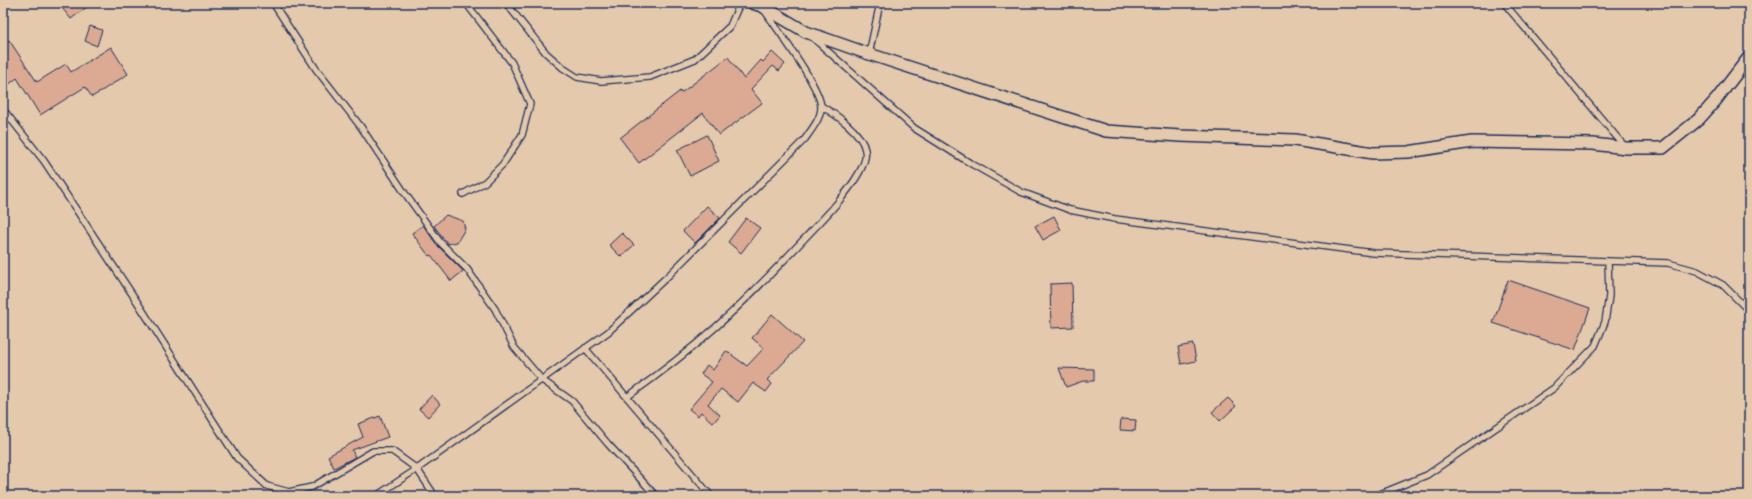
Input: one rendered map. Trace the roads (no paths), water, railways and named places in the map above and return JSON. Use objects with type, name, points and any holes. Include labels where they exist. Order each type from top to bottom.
[{"type":"street","points":[[757,4],[806,32],[868,54],[1106,131],[1180,136],[1295,140],[1373,153],[1408,152],[1472,142],[1594,144],[1626,148],[1663,148],[1699,119],[1716,100],[1749,57]]},
{"type":"lane","points":[[273,3],[316,69],[361,127],[399,185],[440,242],[467,268],[495,309],[514,347],[542,380],[572,400],[608,444],[656,496]]},
{"type":"lane","points":[[463,194],[485,182],[503,164],[522,134],[530,104],[512,63],[466,3]]},
{"type":"lane","points":[[506,3],[546,53],[563,68],[577,76],[601,82],[650,77],[695,60],[730,26],[740,3]]},
{"type":"lane","points":[[868,54],[880,3]]},
{"type":"lane","points":[[1504,3],[1626,148]]},
{"type":"lane","points":[[376,496],[417,469],[608,332],[669,275],[805,139],[817,121],[821,106],[812,82],[757,4]]},
{"type":"lane","points":[[806,32],[914,128],[970,163],[1021,192],[1070,210],[1115,219],[1374,253],[1668,263],[1697,271],[1723,285],[1749,311]]},
{"type":"lane","points":[[627,397],[717,326],[744,301],[820,222],[859,173],[865,160],[865,149],[859,137],[842,120],[821,106]]},
{"type":"lane","points":[[3,111],[44,161],[136,300],[237,458],[267,486],[289,492],[312,487],[373,452],[392,451],[417,469],[435,496]]},
{"type":"lane","points":[[1375,496],[1427,475],[1554,388],[1595,346],[1606,316],[1608,296],[1608,261]]},
{"type":"lane","points":[[585,348],[711,496]]}]
